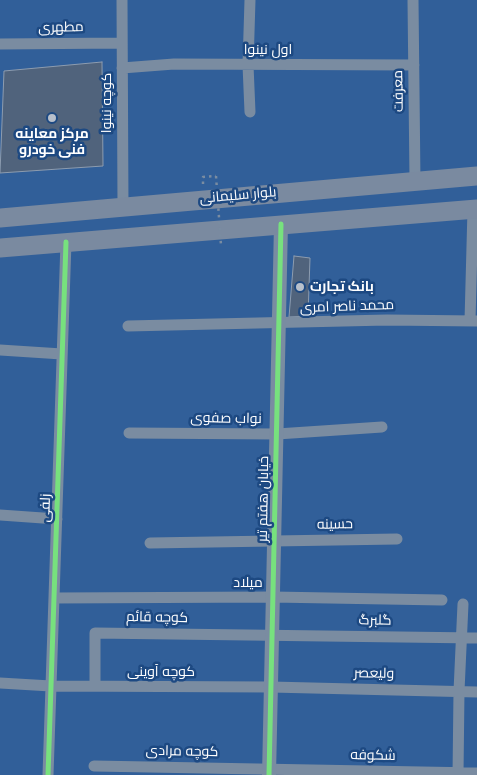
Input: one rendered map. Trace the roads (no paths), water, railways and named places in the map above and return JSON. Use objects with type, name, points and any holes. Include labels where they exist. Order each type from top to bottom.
[{"type":"highway","name":"بلوار سلیمانی","points":[[0,218],[477,176]]},
{"type":"highway","points":[[331,188],[343,198],[345,206],[341,215],[334,220]]},
{"type":"highway","points":[[0,248],[475,209]]},
{"type":"street","name":"کوچه نینوا","points":[[122,0],[122,206]]},
{"type":"street","points":[[250,0],[248,65],[250,112]]},
{"type":"street","name":"معرفت","points":[[413,0],[415,181]]},
{"type":"street","name":"مطهری","points":[[0,44],[122,43]]},
{"type":"street","name":"اول نینوا","points":[[122,68],[174,64],[414,65]]},
{"type":"street","points":[[474,321],[475,209]]},
{"type":"street","name":"خیابان هفتم تیر","points":[[269,772],[282,224]]},
{"type":"street","name":"زلفی","points":[[48,775],[66,242]]},
{"type":"street","name":"محمد ناصر امری","points":[[128,326],[387,320],[474,321]]},
{"type":"street","points":[[0,350],[62,354]]},
{"type":"street","name":"نواب صفوی","points":[[129,433],[277,434],[382,426]]},
{"type":"street","points":[[0,515],[57,519]]},
{"type":"street","name":"حسینه","points":[[150,543],[397,539]]},
{"type":"street","name":"میلاد","points":[[54,598],[442,600]]},
{"type":"street","points":[[458,774],[463,604]]},
{"type":"street","name":"کوچه قائم","points":[[95,686],[95,632],[272,634]]},
{"type":"street","name":"گلبرگ","points":[[272,634],[477,638]]},
{"type":"street","name":"کوچه آوینی","points":[[0,683],[51,686],[271,687]]},
{"type":"street","name":"ولیعصر","points":[[271,687],[477,692]]},
{"type":"street","name":"کوچه مرادی","points":[[94,766],[269,772]]},
{"type":"street","name":"شکوفه","points":[[269,772],[477,773]]},
{"type":"place","name":"مرکز معاینه فنی خودرو","points":[[52,118]]},
{"type":"place","name":"بانک تجارت","points":[[300,287]]}]
